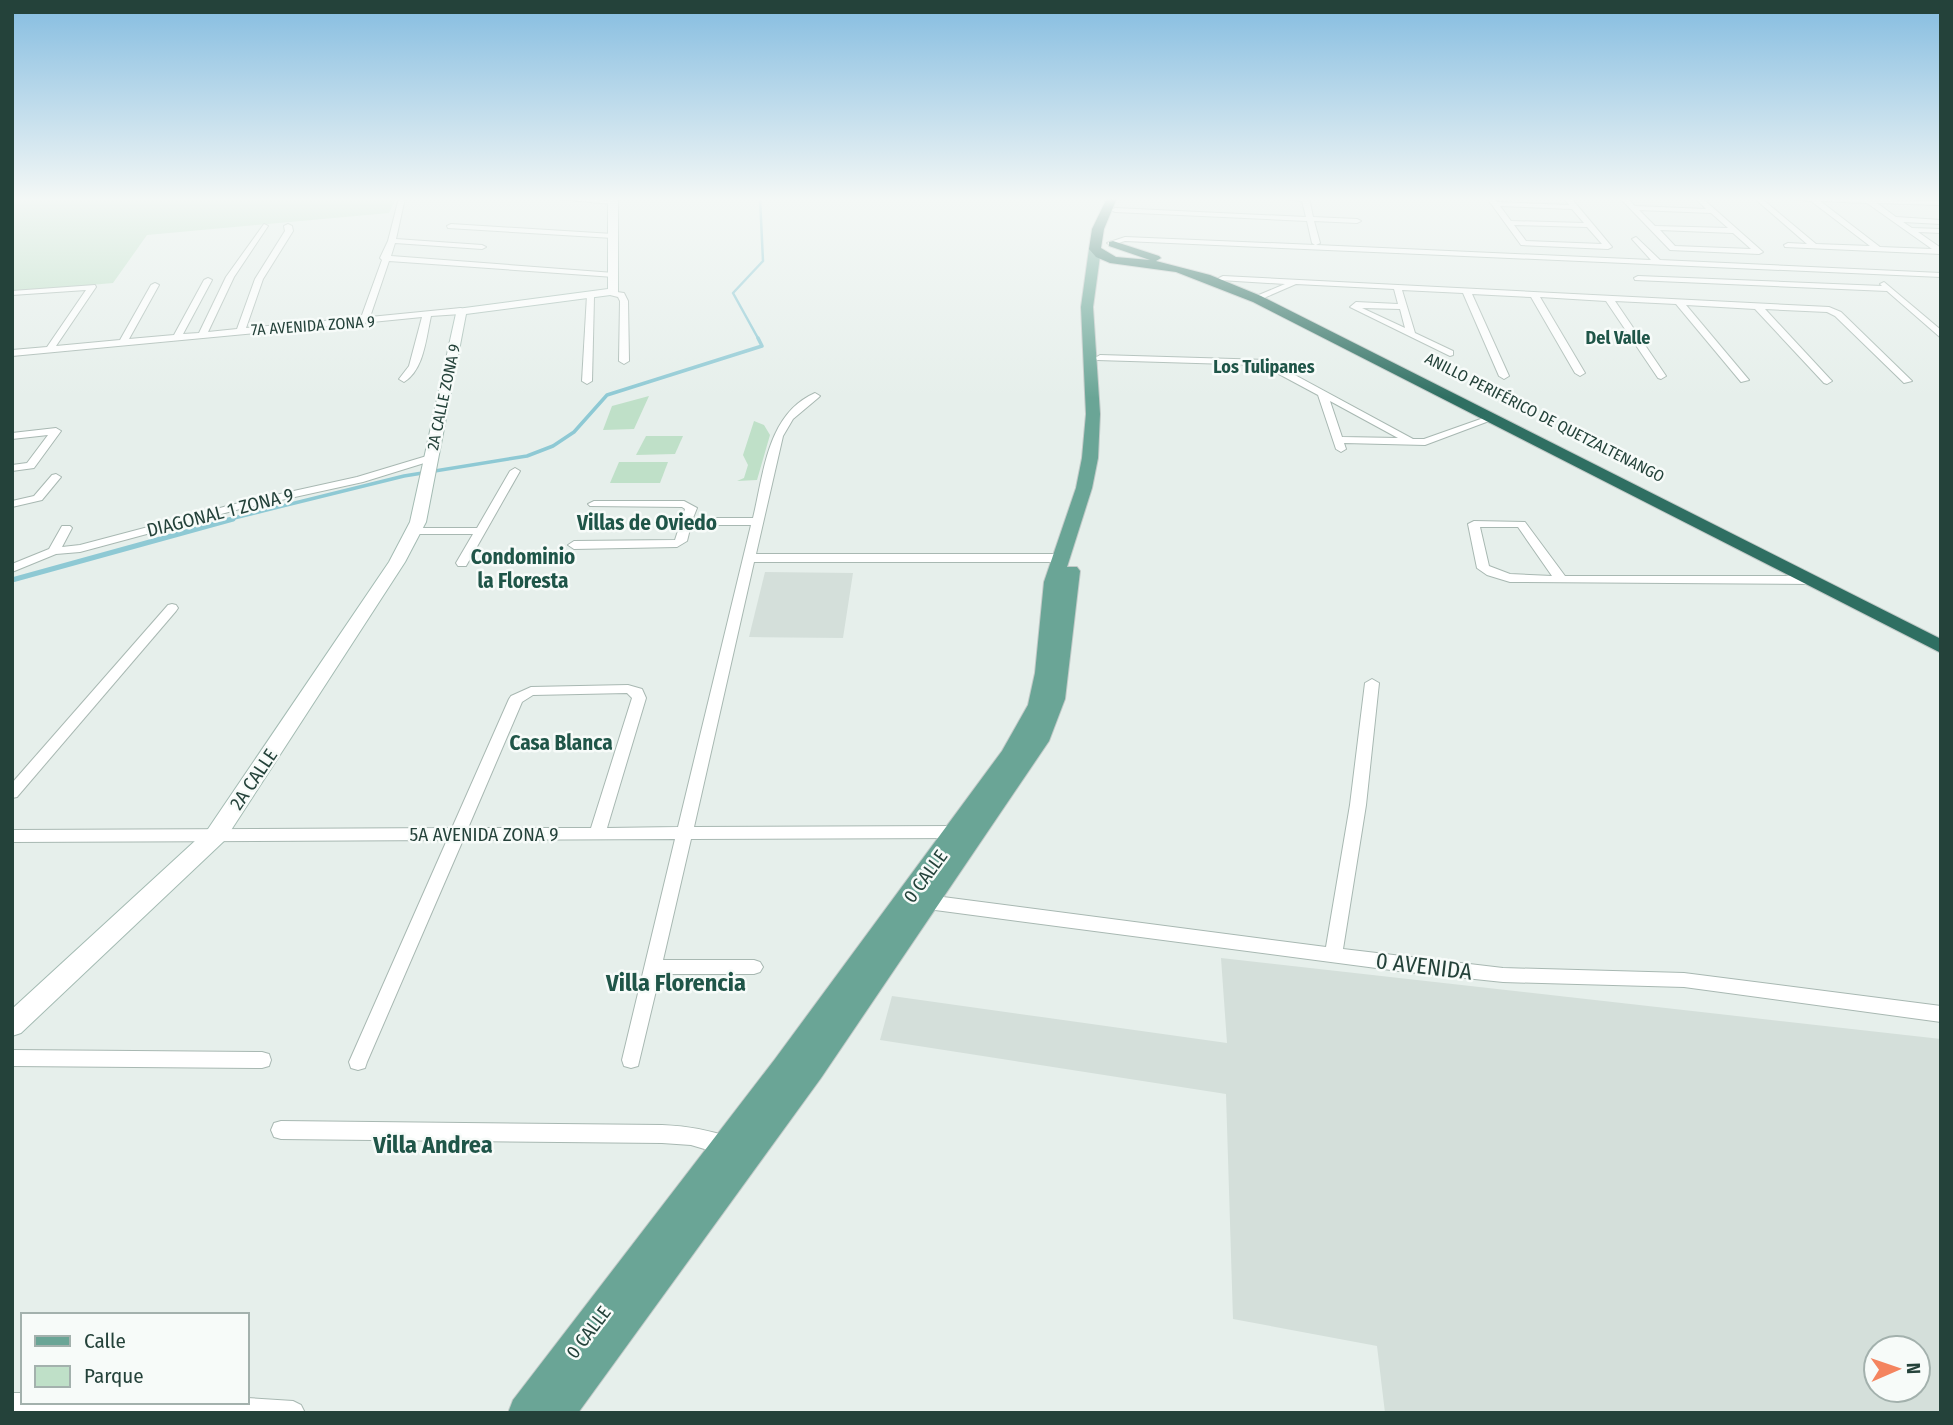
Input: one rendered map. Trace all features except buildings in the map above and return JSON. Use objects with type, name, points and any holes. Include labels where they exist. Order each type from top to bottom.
[{"type":"highway","name":"ANILLO PERIFÉRICO DE QUETZALTENANGO","points":[[1163,264],[1262,298],[1941,636]]},
{"type":"highway","name":"ANILLO PERIFÉRICO DE QUETZALTENANGO","points":[[1171,264],[1223,278],[1941,647]]},
{"type":"main road","name":"0 CALLE","points":[[556,1413],[811,1069],[956,832],[1011,755],[1038,705],[1045,673],[1050,601],[1059,558],[1079,504],[1090,458],[1093,414],[1087,307],[1105,264]]},
{"type":"main road","name":"0 CALLE","points":[[526,1413],[916,900],[1023,765],[1054,707],[1061,671],[1066,592],[1100,467],[1104,410],[1099,289],[1106,264]]},
{"type":"street","points":[[203,334],[238,264]]},
{"type":"street","points":[[241,330],[259,279],[269,264]]},
{"type":"street","points":[[356,323],[366,316],[382,264]]},
{"type":"street","points":[[472,264],[614,275]]},
{"type":"street","points":[[614,264],[613,293],[621,295],[624,301],[624,361]]},
{"type":"street","points":[[1718,264],[1941,275]]},
{"type":"street","points":[[1870,272],[1941,335]]},
{"type":"street","points":[[1223,278],[1756,305],[1836,312],[1908,381]]},
{"type":"street","points":[[1638,278],[1889,289]]},
{"type":"street","points":[[177,337],[208,280]]},
{"type":"street","points":[[1262,298],[1290,283],[1304,281]]},
{"type":"street","points":[[123,342],[155,285]]},
{"type":"street","points":[[12,293],[92,286],[49,349]]},
{"type":"street","points":[[1397,286],[1411,334]]},
{"type":"street","points":[[1466,290],[1504,376]]},
{"type":"street","name":"7A AVENIDA ZONA 9","points":[[12,353],[241,330],[356,323],[613,293]]},
{"type":"street","points":[[1534,294],[1580,373]]},
{"type":"street","points":[[587,381],[590,297]]},
{"type":"street","points":[[1608,297],[1661,376]]},
{"type":"street","points":[[1678,301],[1744,380]]},
{"type":"street","points":[[1756,305],[1827,381]]},
{"type":"street","points":[[1403,307],[1353,306],[1450,353]]},
{"type":"street","name":"2A CALLE ZONA 9","points":[[426,483],[461,312]]},
{"type":"street","points":[[404,379],[414,366],[427,315]]},
{"type":"street","points":[[1100,358],[1255,361],[1273,365],[1412,442]]},
{"type":"street","points":[[1322,393],[1340,445],[1425,442],[1492,418]]},
{"type":"street","points":[[631,1060],[780,431],[789,417],[815,396]]},
{"type":"street","points":[[12,436],[57,431],[30,466],[12,468]]},
{"type":"street","name":"DIAGONAL 1 ZONA 9","points":[[12,568],[54,551],[80,548],[248,503],[353,481],[430,459]]},
{"type":"street","points":[[462,563],[515,471]]},
{"type":"street","points":[[12,504],[38,498],[56,477]]},
{"type":"street","name":"2A CALLE","points":[[12,1025],[216,835],[415,531],[426,483]]},
{"type":"street","points":[[574,545],[672,544],[681,541],[691,508],[684,504],[594,504]]},
{"type":"street","points":[[687,522],[759,521]]},
{"type":"street","points":[[1561,579],[1521,524],[1474,523],[1483,568],[1493,575],[1561,579],[1814,580]]},
{"type":"street","points":[[54,551],[66,528]]},
{"type":"street","points":[[415,531],[481,531]]},
{"type":"street","points":[[751,558],[1059,558]]},
{"type":"street","points":[[12,793],[172,608]]},
{"type":"street","points":[[1333,955],[1358,805],[1372,683]]},
{"type":"street","points":[[358,1062],[516,699],[531,691],[628,689],[637,692],[639,698],[597,834]]},
{"type":"street","name":"5A AVENIDA ZONA 9","points":[[12,836],[956,832]]},
{"type":"street","name":"0 AVENIDA","points":[[916,900],[1503,975],[1684,980],[1941,1014]]},
{"type":"street","points":[[653,967],[754,967]]},
{"type":"street","points":[[12,1058],[262,1060]]},
{"type":"street","points":[[281,1130],[662,1134],[691,1136],[728,1146]]},
{"type":"street","points":[[12,1405],[293,1413]]},
{"type":"shaded area","points":[[765,572],[853,573],[843,638],[749,637]]},
{"type":"shaded area","points":[[1221,958],[1941,1039],[1941,1413],[1385,1413],[1377,1346],[1233,1319],[1226,1094],[880,1040],[892,996],[1227,1043]]},
{"type":"green space","points":[[12,264],[126,264],[113,283],[12,292]]},
{"type":"green space","points":[[649,396],[634,429],[603,430],[612,406]]},
{"type":"green space","points":[[754,421],[764,425],[770,435],[757,480],[737,481],[744,478],[748,465],[743,455]]},
{"type":"green space","points":[[646,436],[683,436],[675,454],[636,455]]},
{"type":"green space","points":[[619,462],[668,462],[660,483],[610,483]]},
{"type":"waterway","points":[[759,340],[733,293],[760,264]]},
{"type":"waterway","points":[[226,520],[404,476],[527,456],[553,446],[574,432],[607,395],[762,346],[759,340]]},
{"type":"waterway","points":[[12,580],[233,519]]},
{"type":"district","name":"Del Valle","points":[[1618,338]]},
{"type":"district","name":"Los Tulipanes","points":[[1264,367]]},
{"type":"district","name":"Villas de Oviedo","points":[[647,523]]},
{"type":"district","name":"Condominio la Floresta","points":[[523,569]]},
{"type":"district","name":"Casa Blanca","points":[[561,743]]},
{"type":"district","name":"Villa Florencia","points":[[676,983]]},
{"type":"district","name":"Villa Andrea","points":[[433,1145]]}]
